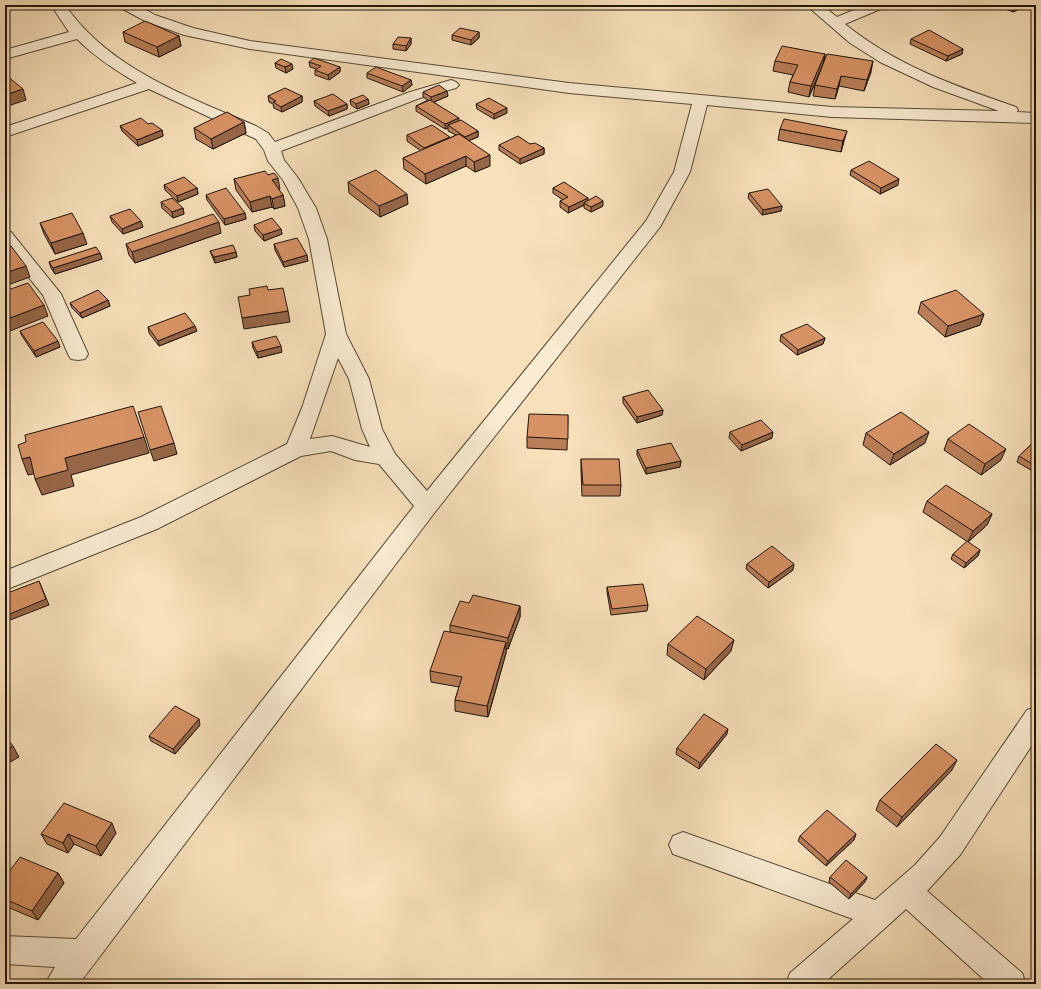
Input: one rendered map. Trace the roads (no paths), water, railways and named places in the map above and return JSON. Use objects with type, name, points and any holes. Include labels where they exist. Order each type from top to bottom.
[{"type":"street","points":[[58,5],[65,18],[90,44],[138,78],[250,129],[262,136],[272,149],[276,160],[290,178],[307,208],[318,239],[336,334],[359,379],[372,429],[386,458],[427,506]]},
{"type":"street","points":[[126,5],[150,18],[189,32],[242,43],[569,88],[832,112],[1033,118]]},
{"type":"street","points":[[813,5],[869,50],[893,64],[982,101],[1033,118]]},
{"type":"street","points":[[835,23],[878,5]]},
{"type":"street","points":[[5,55],[80,33]]},
{"type":"street","points":[[272,149],[415,95],[451,85],[491,78]]},
{"type":"street","points":[[5,132],[151,83]]},
{"type":"street","points":[[60,984],[427,506],[654,223],[682,172],[701,100]]},
{"type":"street","points":[[5,236],[52,294],[78,354]]},
{"type":"street","points":[[296,449],[312,408],[336,334]]},
{"type":"street","points":[[5,581],[149,523],[296,449],[332,443],[355,452],[386,458]]},
{"type":"street","points":[[801,984],[925,874],[950,846],[1036,718]]},
{"type":"street","points":[[683,845],[879,915]]},
{"type":"street","points":[[906,891],[1011,984]]},
{"type":"street","points":[[5,950],[82,954]]}]
